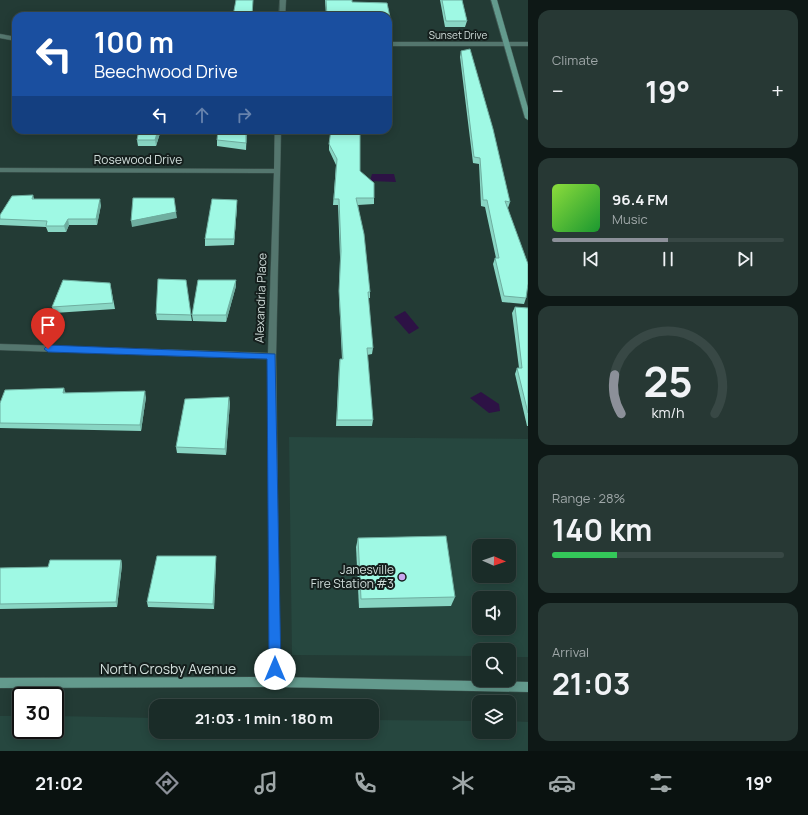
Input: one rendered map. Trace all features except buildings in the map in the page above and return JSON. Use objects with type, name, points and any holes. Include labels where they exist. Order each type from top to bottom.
[{"type":"street","points":[[282,0],[282,12]]},
{"type":"street","points":[[494,0],[528,118]]},
{"type":"street","points":[[0,36],[12,38]]},
{"type":"street","name":"Sunset Drive","points":[[392,44],[528,44]]},
{"type":"street","name":"Alexandria Place","points":[[275,682],[272,356],[278,134]]},
{"type":"street","name":"Rosewood Drive","points":[[0,170],[277,171]]},
{"type":"street","points":[[0,347],[272,356]]},
{"type":"street","name":"North Crosby Avenue","points":[[0,683],[275,682],[528,687]]},
{"type":"shaded area","points":[[372,174],[394,174],[396,182],[370,181]]},
{"type":"shaded area","points":[[405,311],[419,328],[409,334],[394,317]]},
{"type":"shaded area","points":[[481,392],[499,404],[500,411],[489,413],[470,398]]},
{"type":"shaded area","points":[[289,437],[528,439],[528,657],[516,657],[516,643],[472,643],[472,656],[292,655]]},
{"type":"shaded area","points":[[0,716],[12,716],[12,739],[64,739],[64,716],[149,718],[149,739],[379,739],[379,720],[472,721],[472,739],[516,739],[516,721],[528,722],[528,751],[0,751]]},
{"type":"place","name":"Janesville Fire Station #3","points":[[402,577]]},
{"type":"route","points":[[48,349],[272,356],[275,669]]}]
